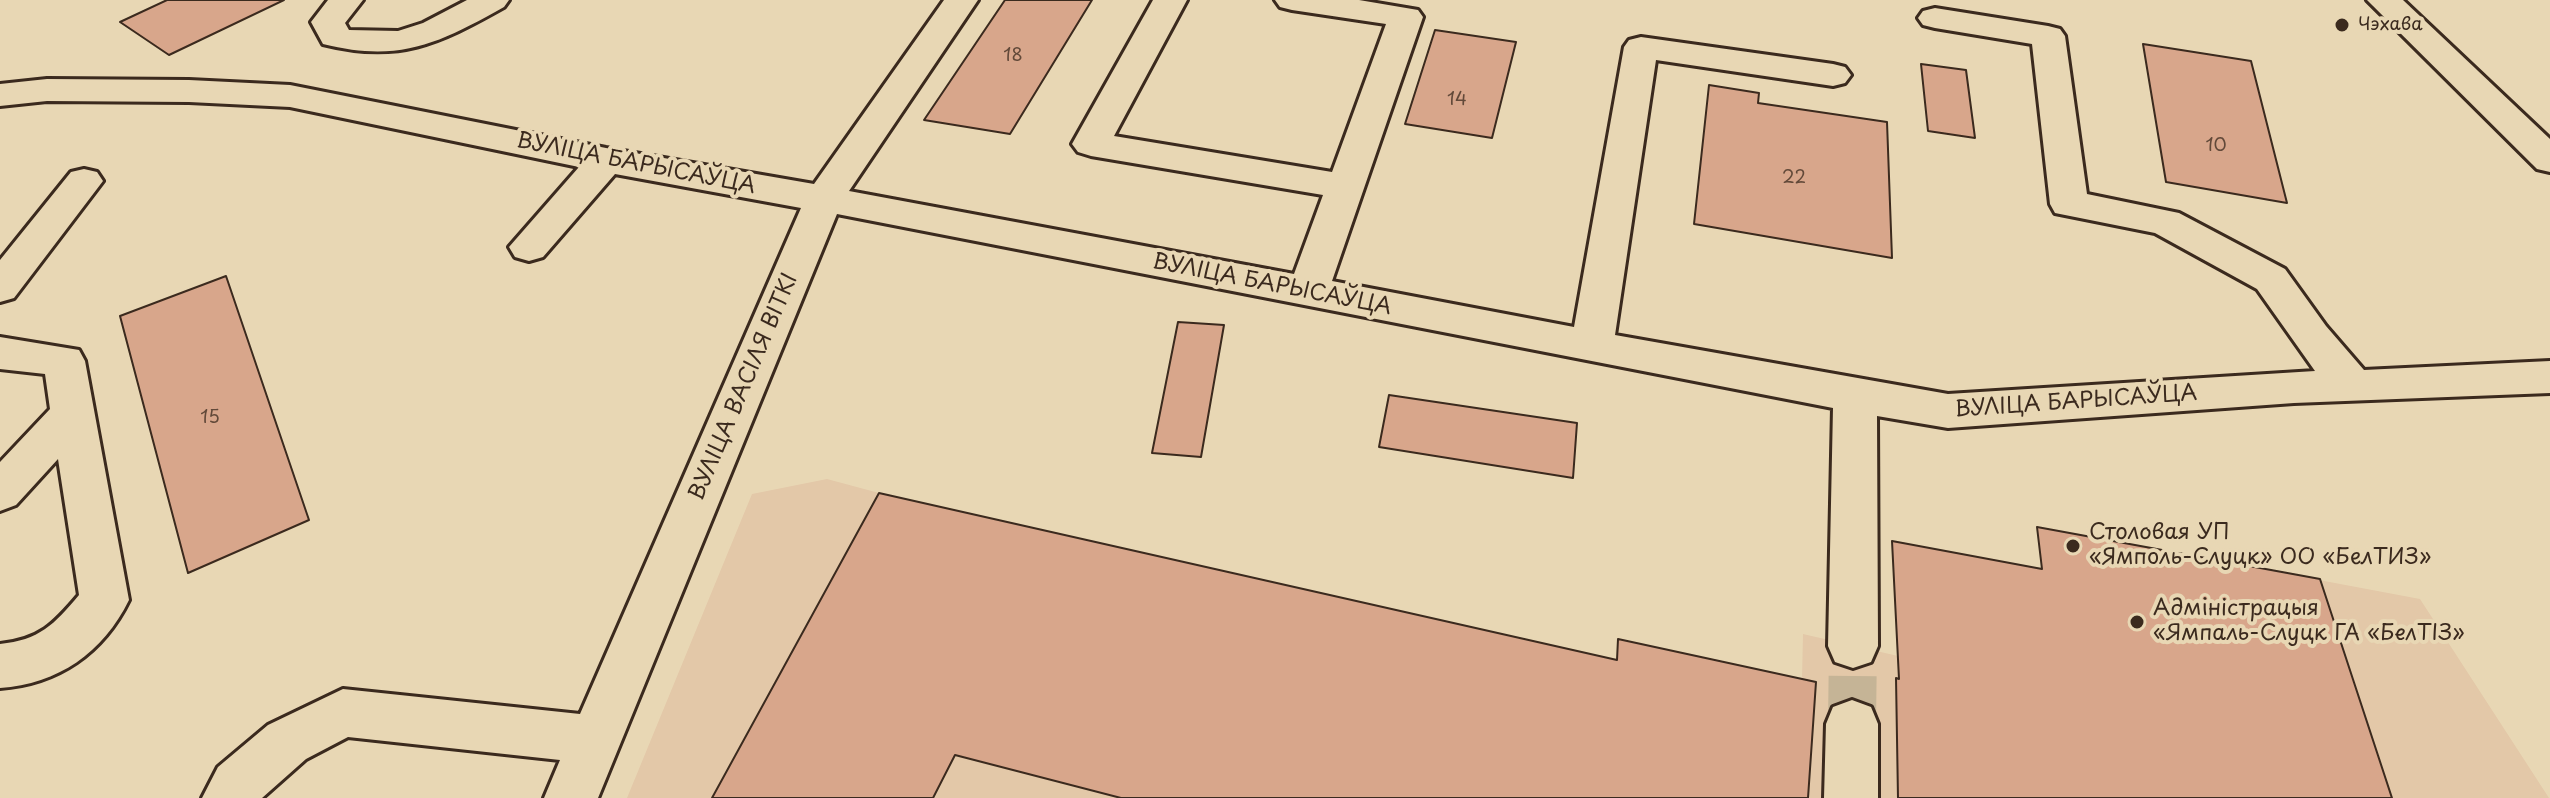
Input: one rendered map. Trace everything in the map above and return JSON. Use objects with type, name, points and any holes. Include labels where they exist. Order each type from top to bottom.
[{"type":"street","points":[[346,0],[328,22],[335,37],[358,43],[394,44],[430,34],[492,0]]},
{"type":"street","name":"ВУЛІЦА ВАСІЛЯ ВІТКІ","points":[[571,798],[824,199],[961,0]]},
{"type":"street","points":[[1170,0],[1091,144],[1347,187]]},
{"type":"street","points":[[1292,0],[1406,17],[1308,292]]},
{"type":"street","points":[[2384,0],[2550,160]]},
{"type":"street","points":[[1935,18],[2048,36],[2069,204],[2165,222],[2271,279],[2311,337],[2353,387]]},
{"type":"street","points":[[1592,347],[1641,47],[1833,75]]},
{"type":"street","name":"ВУЛІЦА БАРЫСАЎЦА","points":[[0,95],[47,90],[95,90],[290,96],[606,160],[1592,347],[1948,411],[2294,387],[2550,377]]},
{"type":"street","points":[[529,247],[606,160]]},
{"type":"street","points":[[0,288],[84,181]]},
{"type":"street","points":[[0,353],[64,361],[104,600],[73,640],[28,665],[0,666]]},
{"type":"street","points":[[1853,646],[1855,396]]},
{"type":"street","points":[[0,492],[73,413]]},
{"type":"street","points":[[229,798],[237,785],[287,742],[343,713],[596,740]]},
{"type":"street","points":[[1851,798],[1852,724]]},
{"type":"shaded area","points":[[827,479],[1617,660],[1618,639],[1802,679],[1803,634],[1898,656],[1892,541],[2042,569],[2037,527],[2420,599],[2549,798],[627,798],[752,494]]},
{"type":"building","points":[[167,0],[284,0],[169,55],[120,22]]},
{"type":"building","points":[[1005,0],[1092,0],[1010,134],[924,120]]},
{"type":"building","points":[[1435,30],[1516,42],[1492,138],[1405,124]]},
{"type":"building","points":[[2143,44],[2251,61],[2287,203],[2166,182]]},
{"type":"building","points":[[1921,64],[1966,70],[1975,138],[1928,131]]},
{"type":"building","points":[[1709,85],[1759,93],[1758,103],[1887,122],[1892,258],[1694,224]]},
{"type":"building","points":[[226,276],[309,520],[188,573],[120,316]]},
{"type":"building","points":[[1178,322],[1224,325],[1201,457],[1152,453]]},
{"type":"building","points":[[1389,395],[1577,423],[1573,478],[1379,447]]},
{"type":"building","points":[[879,493],[1617,660],[1618,639],[1816,682],[1808,798],[1121,798],[955,755],[933,798],[712,798]]},
{"type":"building","points":[[2037,527],[2320,579],[2392,798],[1898,798],[1896,678],[1899,679],[1892,541],[2042,569]]},
{"type":"tunnel","points":[[1852,724],[1853,646]]},
{"type":"place","name":"Чэхава","points":[[2342,25]]},
{"type":"place","name":"Столовая УП «Ямполь-Слуцк» ОО «БелТИЗ»","points":[[2073,546]]},
{"type":"place","name":"Адміністрацыя «Ямпаль-Слуцк ГА «БелТІЗ»","points":[[2137,622]]}]
